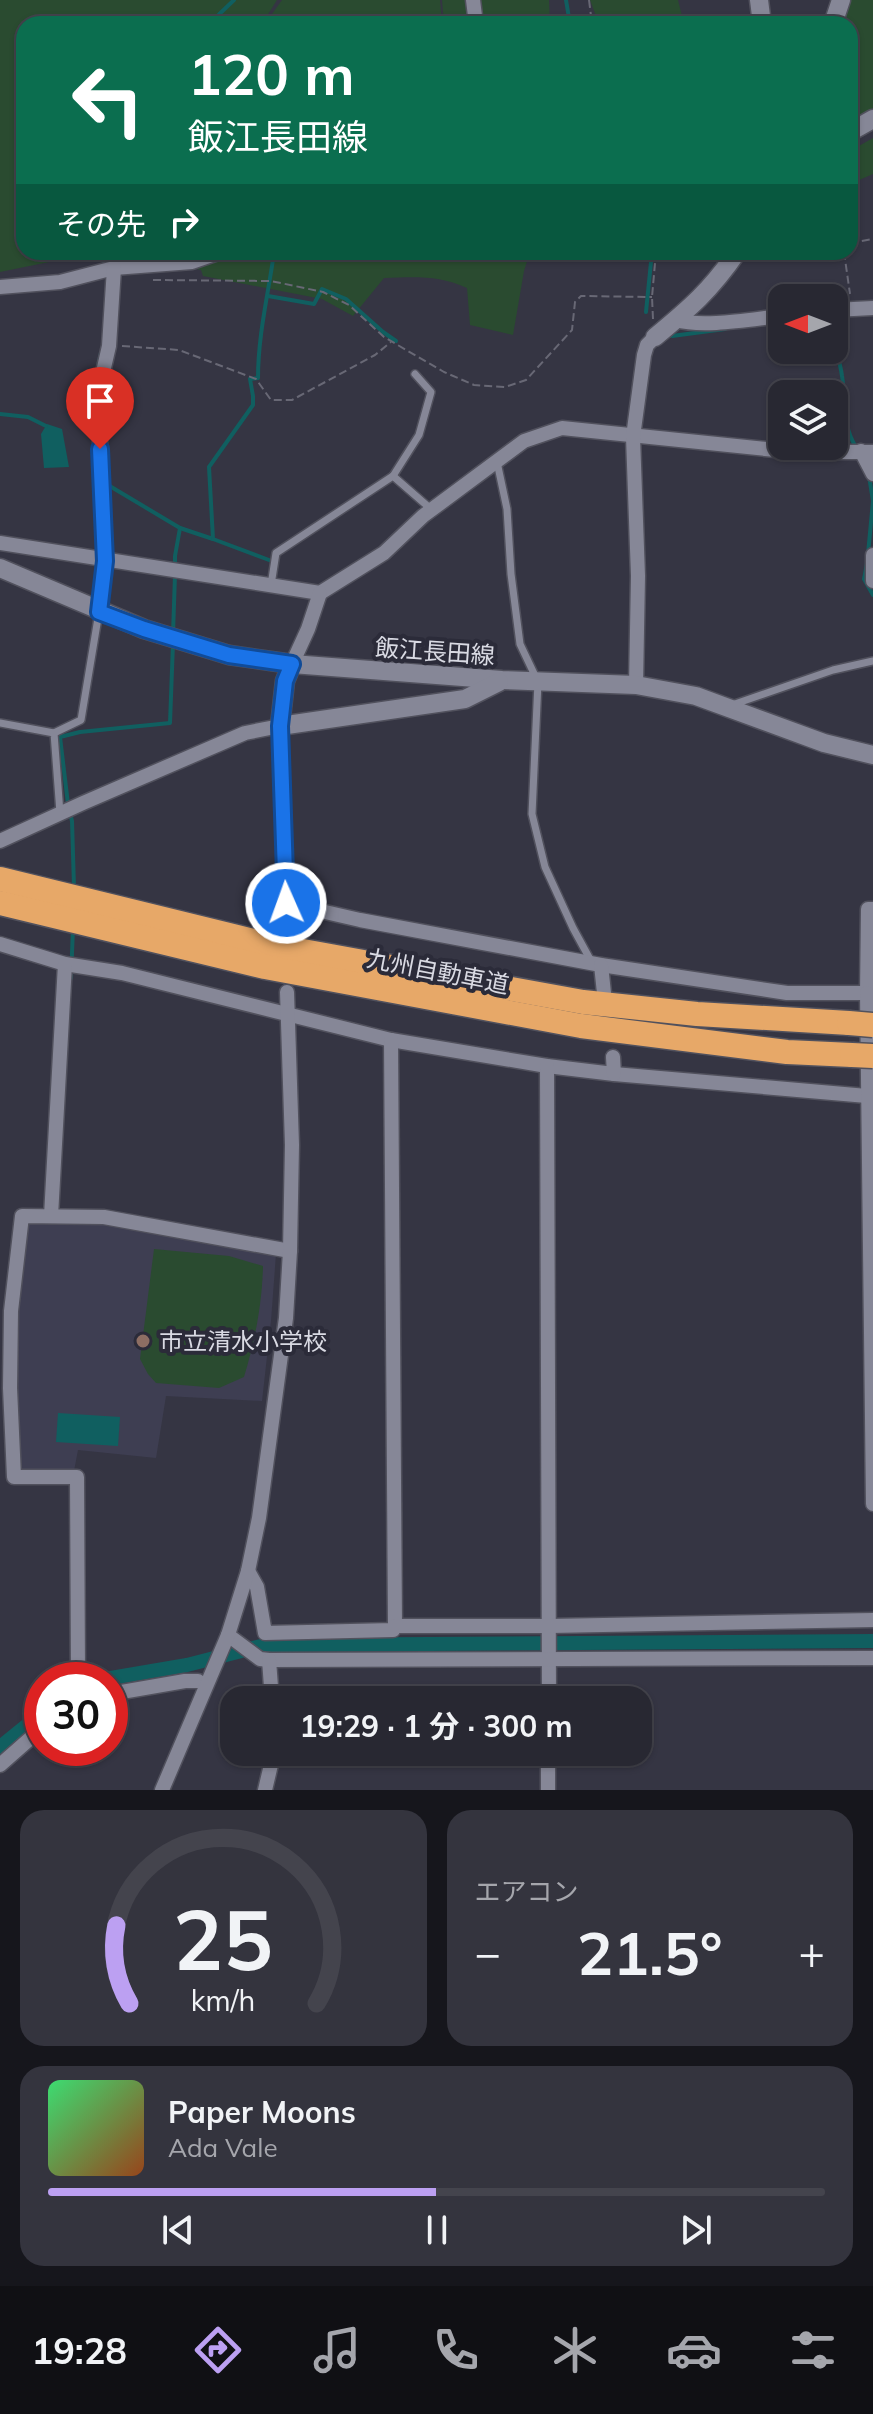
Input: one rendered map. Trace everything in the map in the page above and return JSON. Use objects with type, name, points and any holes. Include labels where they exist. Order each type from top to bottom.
[{"type":"highway","name":"九州自動車道","points":[[0,879],[59,904],[137,924],[265,967],[581,1026],[787,1052],[862,1056]]},
{"type":"highway","name":"九州自動車道","points":[[0,903],[59,904]]},
{"type":"highway","name":"九州自動車道","points":[[137,924],[583,1002],[697,1014],[862,1013]]},
{"type":"main road","points":[[655,337],[693,306],[718,280],[732,260]]},
{"type":"main road","name":"飯江長田線","points":[[0,568],[99,612],[229,655],[292,664],[502,680],[636,685],[696,696],[824,743],[873,755]]},
{"type":"main road","points":[[292,664],[285,681],[280,726],[465,699],[502,680]]},
{"type":"street","points":[[0,287],[60,282],[114,268],[198,260]]},
{"type":"street","points":[[105,561],[98,394],[109,346],[114,268]]},
{"type":"street","points":[[850,308],[873,308]]},
{"type":"street","points":[[676,320],[689,323],[730,322],[768,318]]},
{"type":"street","points":[[636,685],[638,576],[633,437],[644,355],[647,345],[655,337]]},
{"type":"street","points":[[292,664],[320,593],[384,553],[432,510],[524,441],[562,428],[795,452],[867,452],[873,474]]},
{"type":"street","points":[[0,543],[320,593]]},
{"type":"street","points":[[873,555],[873,581]]},
{"type":"street","points":[[0,841],[245,733],[280,726],[286,932]]},
{"type":"street","points":[[286,903],[360,920],[597,964],[787,993],[862,1013]]},
{"type":"street","points":[[873,909],[868,909],[862,1013],[871,1196],[873,1504]]},
{"type":"street","points":[[0,944],[65,964],[122,973],[391,1040],[614,1074],[867,1096]]},
{"type":"street","points":[[51,1216],[65,964]]},
{"type":"street","points":[[597,964],[604,993]]},
{"type":"street","points":[[162,1790],[232,1638],[259,1518],[286,1318],[290,1251],[292,1145],[287,992]]},
{"type":"street","points":[[248,1571],[257,1587],[265,1633],[393,1630],[395,1626],[391,1040]]},
{"type":"street","points":[[613,1057],[614,1074]]},
{"type":"street","points":[[547,1066],[549,1686]]},
{"type":"street","points":[[78,1662],[77,1477],[14,1477],[5,1388],[22,1216],[104,1217],[290,1251]]},
{"type":"street","points":[[395,1626],[873,1620]]},
{"type":"street","points":[[232,1638],[260,1659],[269,1660],[873,1658]]},
{"type":"street","points":[[269,1660],[271,1686]]},
{"type":"street","points":[[128,1691],[198,1681]]},
{"type":"street","points":[[0,1765],[24,1744]]},
{"type":"street","points":[[265,1790],[271,1766]]},
{"type":"street","points":[[548,1766],[548,1790]]},
{"type":"lane","points":[[271,585],[276,553],[393,476],[419,435],[431,392],[415,374]]},
{"type":"lane","points":[[497,462],[507,509],[520,644],[538,682],[532,814],[545,867],[573,928],[597,964]]},
{"type":"lane","points":[[393,476],[432,510]]},
{"type":"lane","points":[[0,723],[54,733],[81,720],[105,561]]},
{"type":"lane","points":[[726,707],[833,670],[873,661]]},
{"type":"lane","points":[[54,733],[60,813]]},
{"type":"path","points":[[655,260],[652,297],[655,337]]},
{"type":"path","points":[[845,260],[850,308]]},
{"type":"path","points":[[183,281],[271,281],[323,292],[349,305],[384,337],[444,372],[474,385],[505,387],[526,380],[572,330],[575,302],[581,296],[652,297]]},
{"type":"path","points":[[121,346],[179,350],[256,379],[271,400],[292,400],[375,355],[392,342]]},
{"type":"shaded area","points":[[0,0],[277,0],[267,16],[16,16],[16,260],[50,260],[0,272]]},
{"type":"shaded area","points":[[282,0],[440,0],[441,16],[271,16]]},
{"type":"shaded area","points":[[442,0],[549,0],[550,16],[443,16]]},
{"type":"shaded area","points":[[590,0],[678,0],[682,16],[596,16]]},
{"type":"shaded area","points":[[851,0],[873,0],[873,108],[858,118],[858,16],[844,16]]},
{"type":"shaded area","points":[[873,138],[873,174],[858,181],[858,146]]},
{"type":"shaded area","points":[[153,260],[527,260],[513,335],[470,325],[467,288],[446,281],[417,277],[384,278],[353,316],[322,299],[203,276],[201,270]]},
{"type":"shaded area","points":[[47,424],[62,429],[69,467],[44,468],[41,434]]},
{"type":"shaded area","name":"市立清水小学校","points":[[101,1221],[276,1254],[262,1401],[166,1396],[156,1458],[78,1450],[74,1471],[19,1470],[16,1312],[27,1225],[30,1222]]},
{"type":"shaded area","points":[[154,1249],[229,1256],[263,1266],[257,1322],[244,1377],[219,1388],[156,1383],[148,1374],[140,1359]]},
{"type":"shaded area","points":[[58,1413],[120,1417],[118,1446],[56,1442]]},
{"type":"waterway","points":[[217,16],[234,0]]},
{"type":"waterway","points":[[566,0],[569,16]]},
{"type":"waterway","points":[[104,260],[105,265]]},
{"type":"waterway","points":[[180,528],[213,539],[209,467],[253,405],[250,379],[258,378],[261,331],[273,260]]},
{"type":"waterway","points":[[646,312],[651,260]]},
{"type":"waterway","points":[[268,296],[314,304],[322,289],[346,299],[396,341]]},
{"type":"waterway","points":[[672,336],[725,329]]},
{"type":"waterway","points":[[96,375],[101,353]]},
{"type":"waterway","points":[[839,364],[846,422],[856,447]]},
{"type":"waterway","points":[[0,414],[28,417],[46,426]]},
{"type":"waterway","points":[[868,554],[873,501],[869,476]]},
{"type":"waterway","points":[[108,481],[108,485],[180,528],[175,566]]},
{"type":"waterway","points":[[213,539],[269,560]]},
{"type":"waterway","points":[[867,563],[864,579],[873,595]]},
{"type":"waterway","points":[[173,634],[175,575]]},
{"type":"waterway","points":[[68,804],[60,737],[80,732],[170,723],[173,643]]},
{"type":"waterway","points":[[70,813],[74,887]]},
{"type":"waterway","points":[[71,978],[73,928]]},
{"type":"waterway","points":[[128,1675],[187,1665],[265,1645],[873,1641]]},
{"type":"waterway","points":[[0,1747],[24,1728]]},
{"type":"place","name":"市立清水小学校","points":[[143,1341]]},
{"type":"route","points":[[100,449],[105,561],[99,612],[229,655],[292,664],[285,681],[280,726],[286,903]]}]
